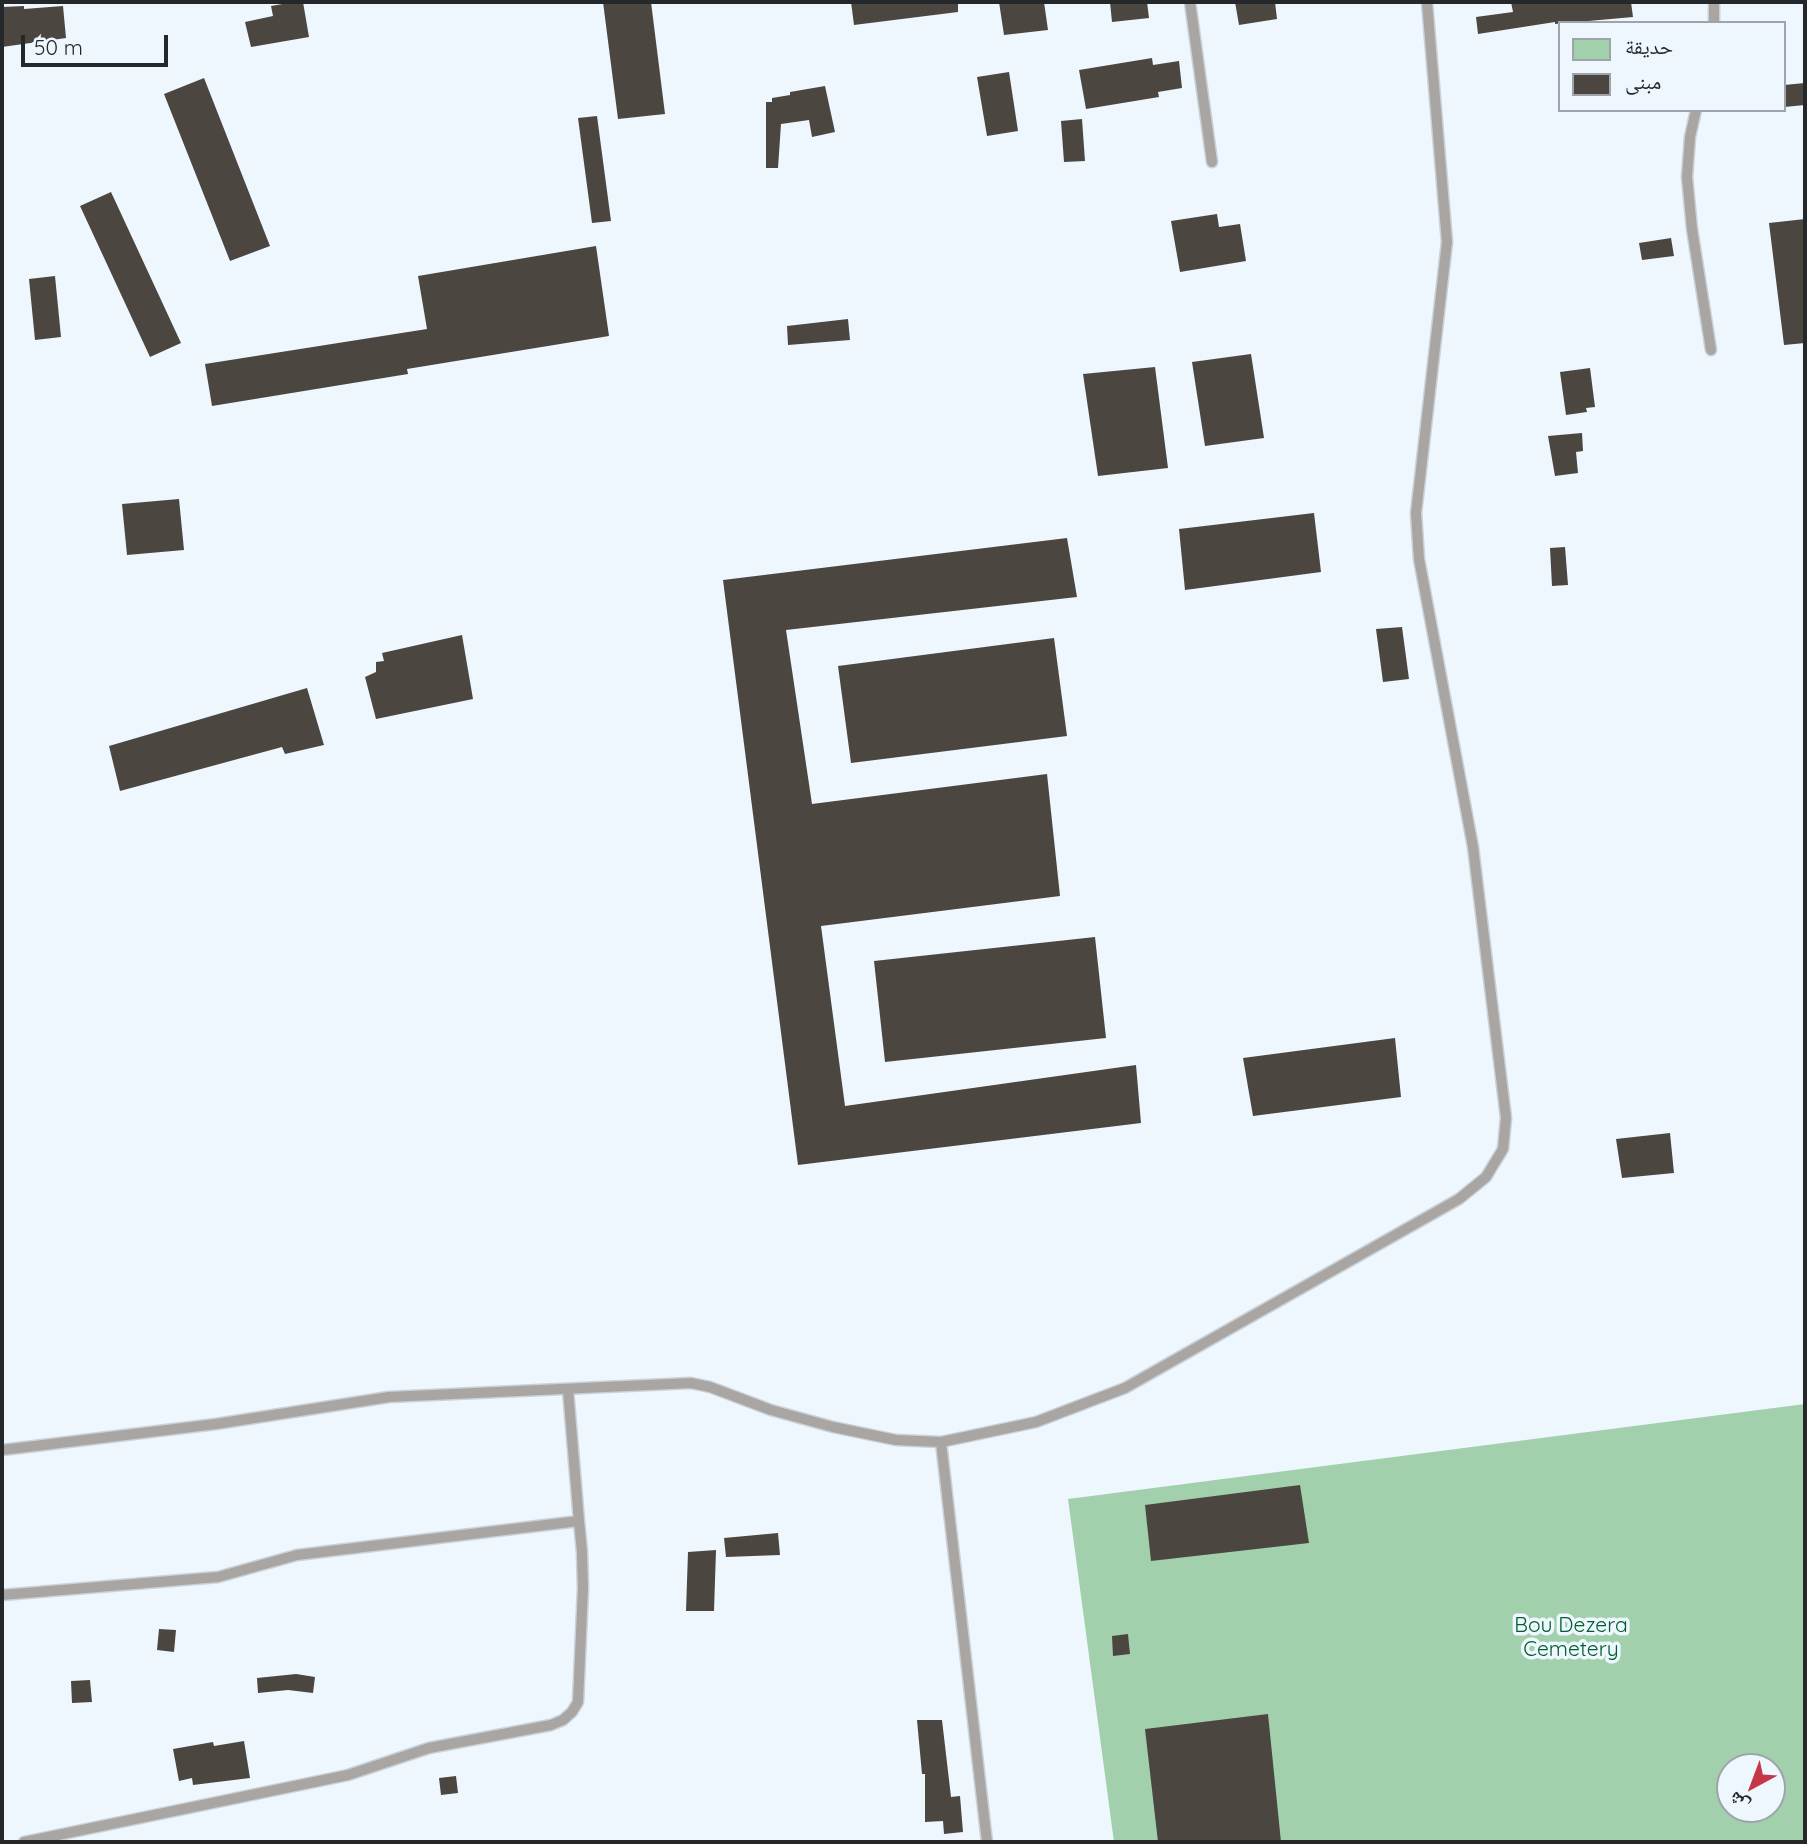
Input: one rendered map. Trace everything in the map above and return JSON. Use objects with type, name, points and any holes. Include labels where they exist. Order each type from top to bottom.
[{"type":"lane","points":[[1190,2],[1212,162]]},
{"type":"lane","points":[[2,1450],[216,1424],[389,1397],[691,1383],[710,1387],[771,1410],[833,1427],[895,1440],[942,1442],[1036,1422],[1125,1388],[1459,1199],[1486,1177],[1503,1149],[1506,1118],[1473,847],[1419,559],[1416,513],[1447,242],[1427,2]]},
{"type":"lane","points":[[1714,2],[1714,21]]},
{"type":"lane","points":[[1696,112],[1687,177],[1692,229],[1711,350]]},
{"type":"lane","points":[[24,1842],[348,1775],[429,1748],[551,1725],[563,1720],[578,1702],[583,1588],[568,1390]]},
{"type":"lane","points":[[942,1442],[987,1842]]},
{"type":"lane","points":[[2,1595],[218,1577],[297,1555],[579,1521]]},
{"type":"green space","name":"Bou Dezera Cemetery","points":[[1805,1404],[1805,1842],[1114,1842],[1068,1499]]},
{"type":"building","points":[[303,2],[309,37],[251,47],[245,22],[273,16],[271,6]]},
{"type":"building","points":[[603,2],[651,2],[665,114],[618,119]]},
{"type":"building","points":[[851,2],[958,2],[958,12],[854,25]]},
{"type":"building","points":[[999,2],[1044,2],[1048,30],[1004,35]]},
{"type":"building","points":[[1110,2],[1147,2],[1149,18],[1112,22]]},
{"type":"building","points":[[1235,2],[1275,2],[1277,19],[1239,25]]},
{"type":"building","points":[[1511,2],[1631,2],[1633,17],[1559,21],[1559,24],[1555,22],[1478,34],[1476,17],[1513,12]]},
{"type":"building","points":[[24,6],[24,9],[63,6],[66,38],[2,47],[2,7]]},
{"type":"building","points":[[1152,58],[1153,65],[1179,61],[1182,88],[1158,92],[1159,97],[1086,109],[1079,70]]},
{"type":"building","points":[[1009,72],[1018,131],[987,136],[977,77]]},
{"type":"building","points":[[204,78],[270,246],[230,261],[164,94]]},
{"type":"building","points":[[1805,83],[1805,105],[1786,107],[1786,85]]},
{"type":"building","points":[[825,86],[835,132],[812,137],[809,120],[781,124],[778,168],[766,168],[766,102],[772,102],[772,98],[790,95],[790,92]]},
{"type":"building","points":[[597,116],[611,221],[592,223],[578,118]]},
{"type":"building","points":[[1082,119],[1085,161],[1064,162],[1061,121]]},
{"type":"building","points":[[111,192],[181,343],[150,357],[80,206]]},
{"type":"building","points":[[1217,214],[1219,227],[1240,224],[1246,261],[1180,272],[1171,221]]},
{"type":"building","points":[[1805,219],[1805,343],[1784,345],[1769,223]]},
{"type":"building","points":[[1671,238],[1674,256],[1642,260],[1639,243]]},
{"type":"building","points":[[596,246],[609,336],[407,369],[408,374],[212,406],[205,364],[427,329],[418,276]]},
{"type":"building","points":[[55,276],[61,337],[35,340],[29,279]]},
{"type":"building","points":[[848,319],[850,340],[788,345],[787,326]]},
{"type":"building","points":[[1251,354],[1264,438],[1205,446],[1192,362]]},
{"type":"building","points":[[1155,367],[1168,468],[1098,476],[1083,374]]},
{"type":"building","points":[[1590,368],[1595,407],[1586,408],[1587,412],[1566,415],[1560,372]]},
{"type":"building","points":[[1582,433],[1583,451],[1576,452],[1578,473],[1555,476],[1548,436]]},
{"type":"building","points":[[179,499],[184,550],[127,555],[122,504]]},
{"type":"building","points":[[1314,513],[1321,572],[1185,590],[1179,529]]},
{"type":"building","points":[[1067,538],[1077,597],[786,630],[812,804],[1047,774],[1060,896],[821,926],[845,1106],[1136,1065],[1141,1123],[798,1165],[723,580]]},
{"type":"building","points":[[1565,547],[1568,585],[1552,586],[1550,548]]},
{"type":"building","points":[[1402,627],[1409,679],[1383,682],[1376,629]]},
{"type":"building","points":[[462,635],[473,699],[376,719],[365,677],[376,672],[376,662],[384,661],[382,653]]},
{"type":"building","points":[[1054,638],[1067,736],[851,763],[838,666]]},
{"type":"building","points":[[307,688],[324,745],[285,754],[282,747],[120,791],[109,746]]},
{"type":"building","points":[[1095,937],[1106,1038],[885,1062],[874,961]]},
{"type":"building","points":[[1395,1038],[1401,1097],[1253,1116],[1243,1058]]},
{"type":"building","points":[[1670,1133],[1674,1173],[1622,1178],[1616,1139]]},
{"type":"building","points":[[1300,1485],[1309,1543],[1151,1561],[1145,1505]]},
{"type":"building","points":[[778,1533],[780,1555],[726,1557],[724,1538]]},
{"type":"building","points":[[716,1550],[714,1611],[686,1611],[688,1552]]},
{"type":"building","points":[[159,1629],[176,1630],[174,1652],[157,1650]]},
{"type":"building","points":[[1128,1634],[1130,1654],[1113,1656],[1112,1636]]},
{"type":"building","points":[[296,1674],[315,1677],[313,1693],[288,1690],[258,1693],[257,1678]]},
{"type":"building","points":[[90,1680],[92,1702],[72,1703],[71,1681]]},
{"type":"building","points":[[1268,1714],[1281,1842],[1158,1842],[1145,1729]]},
{"type":"building","points":[[917,1720],[942,1720],[951,1797],[960,1796],[963,1832],[944,1834],[943,1821],[925,1822],[925,1774],[922,1774]]},
{"type":"building","points":[[244,1741],[250,1778],[193,1785],[192,1778],[179,1781],[173,1749],[213,1742],[214,1746]]},
{"type":"building","points":[[456,1776],[458,1793],[441,1795],[439,1778]]}]
